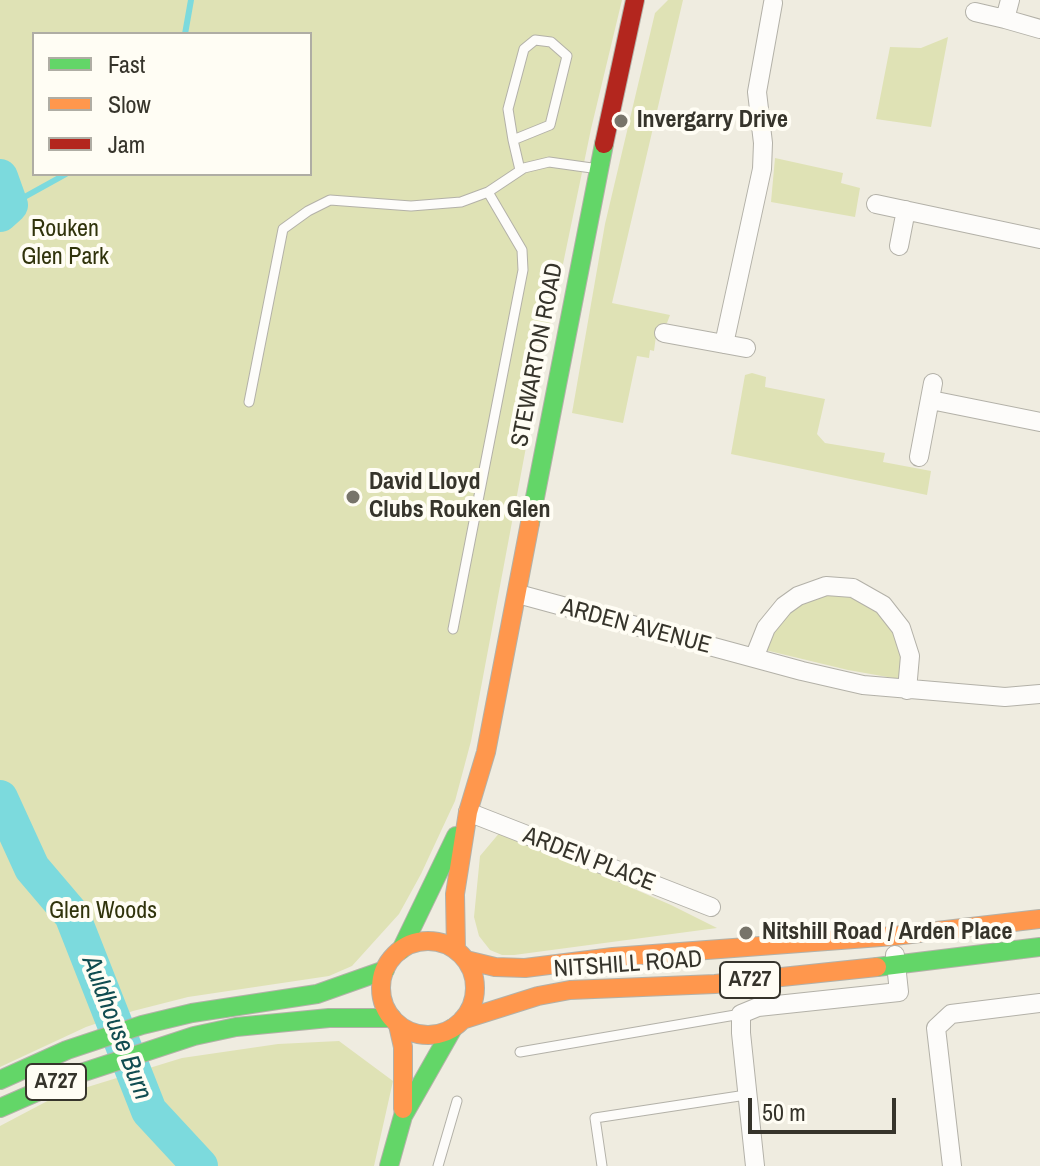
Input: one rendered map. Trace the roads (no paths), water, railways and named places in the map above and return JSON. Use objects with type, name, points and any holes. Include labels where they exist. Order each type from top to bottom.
[{"type":"main road","name":"STEWARTON ROAD","points":[[461,955],[455,894],[468,812],[486,752],[599,169],[635,0]]},
{"type":"main road","name":"STEWARTON ROAD","points":[[401,950],[468,812]]},
{"type":"main road","name":"NITSHILL ROAD","points":[[461,955],[495,967],[525,968],[613,957],[894,936],[1040,919]]},
{"type":"main road","points":[[389,1166],[403,1116],[428,1068],[474,998],[475,984],[461,955],[443,944],[429,941],[414,943],[401,950],[385,970],[381,989],[384,1004],[395,1022],[404,1065],[403,1116]]},
{"type":"main road","name":"NITSHILL ROAD","points":[[457,1024],[538,996],[570,990],[715,984],[1040,947]]},
{"type":"main road","name":"A727","points":[[0,1080],[105,1036],[142,1025],[192,1013],[317,994],[385,970]]},
{"type":"main road","name":"A727","points":[[0,1108],[39,1089],[114,1061],[236,1027],[329,1018],[395,1022]]},
{"type":"main road","points":[[395,1022],[425,1035],[440,1033],[457,1024]]},
{"type":"street","points":[[1005,19],[1010,0]]},
{"type":"street","points":[[724,344],[762,169],[763,143],[757,92],[769,1]]},
{"type":"street","points":[[975,12],[1040,29]]},
{"type":"street","points":[[876,204],[1040,239]]},
{"type":"street","points":[[899,246],[906,210]]},
{"type":"street","points":[[664,333],[746,348]]},
{"type":"street","points":[[919,457],[932,391],[1040,422]]},
{"type":"street","points":[[754,658],[766,628],[784,606],[798,596],[826,586],[853,588],[883,605],[901,628],[910,656],[907,690]]},
{"type":"street","name":"ARDEN AVENUE","points":[[518,594],[863,685],[1005,697],[1040,694]]},
{"type":"street","name":"ARDEN PLACE","points":[[468,812],[711,907]]},
{"type":"street","points":[[755,1166],[746,1095],[741,1014],[758,1007],[899,992],[894,936]]},
{"type":"street","points":[[952,1166],[936,1028],[951,1014],[1040,1003]]},
{"type":"lane","points":[[513,140],[550,125],[567,56],[551,42],[535,40],[524,49],[508,109],[513,140],[520,170]]},
{"type":"lane","points":[[249,402],[283,229],[330,200],[411,206],[461,202],[488,192],[520,170],[549,162],[599,169]]},
{"type":"lane","points":[[453,629],[523,270],[522,250],[488,192]]},
{"type":"lane","points":[[520,1052],[741,1014]]},
{"type":"lane","points":[[602,1166],[595,1118],[746,1095]]},
{"type":"lane","points":[[438,1166],[457,1101]]},
{"type":"waterway","name":"Auldhouse Burn","points":[[185,32],[191,0]]},
{"type":"waterway","name":"Auldhouse Burn","points":[[10,205],[62,176]]},
{"type":"waterway","name":"Auldhouse Burn","points":[[0,177],[10,205],[0,214]]},
{"type":"waterway","name":"Auldhouse Burn","points":[[0,798],[32,868],[72,915],[149,1111],[200,1166]]},
{"type":"place","name":"Invergarry Drive","points":[[621,121]]},
{"type":"place","name":"David Lloyd Clubs Rouken Glen","points":[[353,497]]},
{"type":"place","name":"Nitshill Road / Arden Place","points":[[746,933]]},
{"type":"park label","name":"Rouken Glen Park","points":[[65,244]]},
{"type":"park label","name":"Glen Woods","points":[[103,912]]}]
